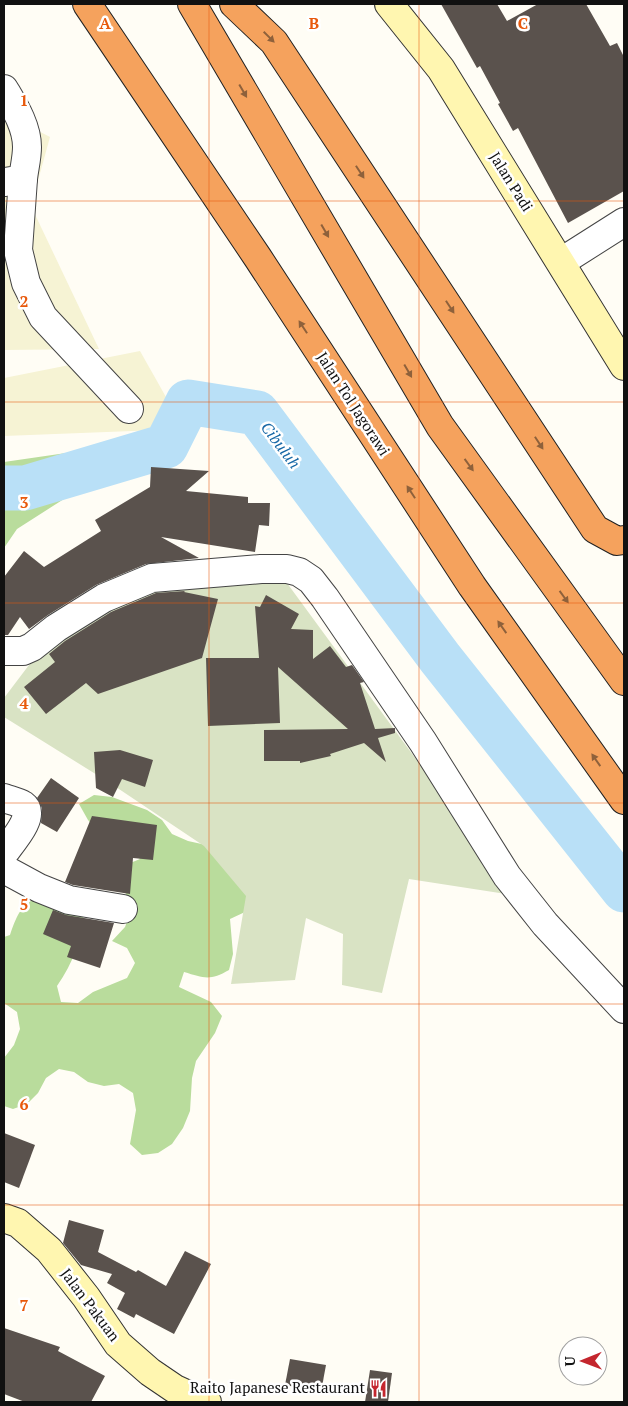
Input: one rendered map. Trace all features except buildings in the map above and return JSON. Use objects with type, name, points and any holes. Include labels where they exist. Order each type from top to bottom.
[{"type":"highway","name":"Jalan Tol Jagorawi","points":[[87,4],[258,258],[472,586],[624,800]]},
{"type":"highway","points":[[192,4],[440,426],[624,681]]},
{"type":"highway","points":[[234,4],[274,42],[595,529],[617,541],[624,540]]},
{"type":"street","name":"Jalan Padi","points":[[391,5],[440,69],[624,366]]},
{"type":"street","points":[[4,89],[16,108],[28,147],[13,181],[18,250],[26,283],[43,317],[129,408]]},
{"type":"street","points":[[561,262],[624,222]]},
{"type":"street","points":[[4,650],[23,651],[32,647],[56,628],[104,598],[152,578],[261,569],[287,569],[299,572],[311,580],[363,654],[423,742],[507,876],[545,924],[624,1009]]},
{"type":"street","points":[[4,798],[22,804],[28,815],[4,853]]},
{"type":"street","points":[[4,869],[39,888],[69,900],[122,909]]},
{"type":"street","name":"Jalan Pakuan","points":[[4,1218],[18,1223],[49,1250],[86,1297],[118,1344],[150,1372],[172,1395],[207,1402]]},
{"type":"shaded area","points":[[4,113],[50,137],[31,206],[99,349],[4,350]]},
{"type":"shaded area","points":[[140,351],[184,429],[4,436],[4,378]]},
{"type":"green space","points":[[66,453],[78,490],[17,529],[4,548],[4,462]]},
{"type":"green space","points":[[276,568],[432,781],[506,894],[409,879],[382,993],[342,985],[343,934],[306,918],[295,980],[231,984],[246,896],[204,846],[110,783],[4,717],[4,698],[29,665],[82,627],[159,579]]},
{"type":"green space","points":[[94,795],[112,797],[147,810],[162,820],[172,834],[188,841],[261,857],[245,912],[230,919],[233,954],[229,970],[212,977],[197,976],[184,972],[179,987],[211,1002],[222,1016],[215,1033],[196,1061],[192,1078],[190,1111],[183,1128],[172,1144],[158,1153],[142,1155],[130,1144],[136,1110],[133,1093],[119,1084],[104,1086],[88,1082],[74,1072],[59,1069],[46,1078],[38,1093],[27,1104],[13,1109],[4,1106],[4,1058],[14,1045],[20,1029],[17,1012],[4,1003],[4,937],[10,935],[21,910],[43,894],[84,911],[76,950],[68,969],[57,986],[61,1002],[78,1003],[93,992],[127,978],[135,963],[127,948],[112,941],[125,927],[131,911],[122,881],[123,866],[140,859],[129,847],[98,832],[88,820],[79,804]]},
{"type":"waterway","name":"Cibuluh","points":[[4,488],[25,488],[166,446],[188,402],[257,413],[440,658],[624,890]]},
{"type":"place","name":"Raito Japanese Restaurant","points":[[379,1388]]}]
